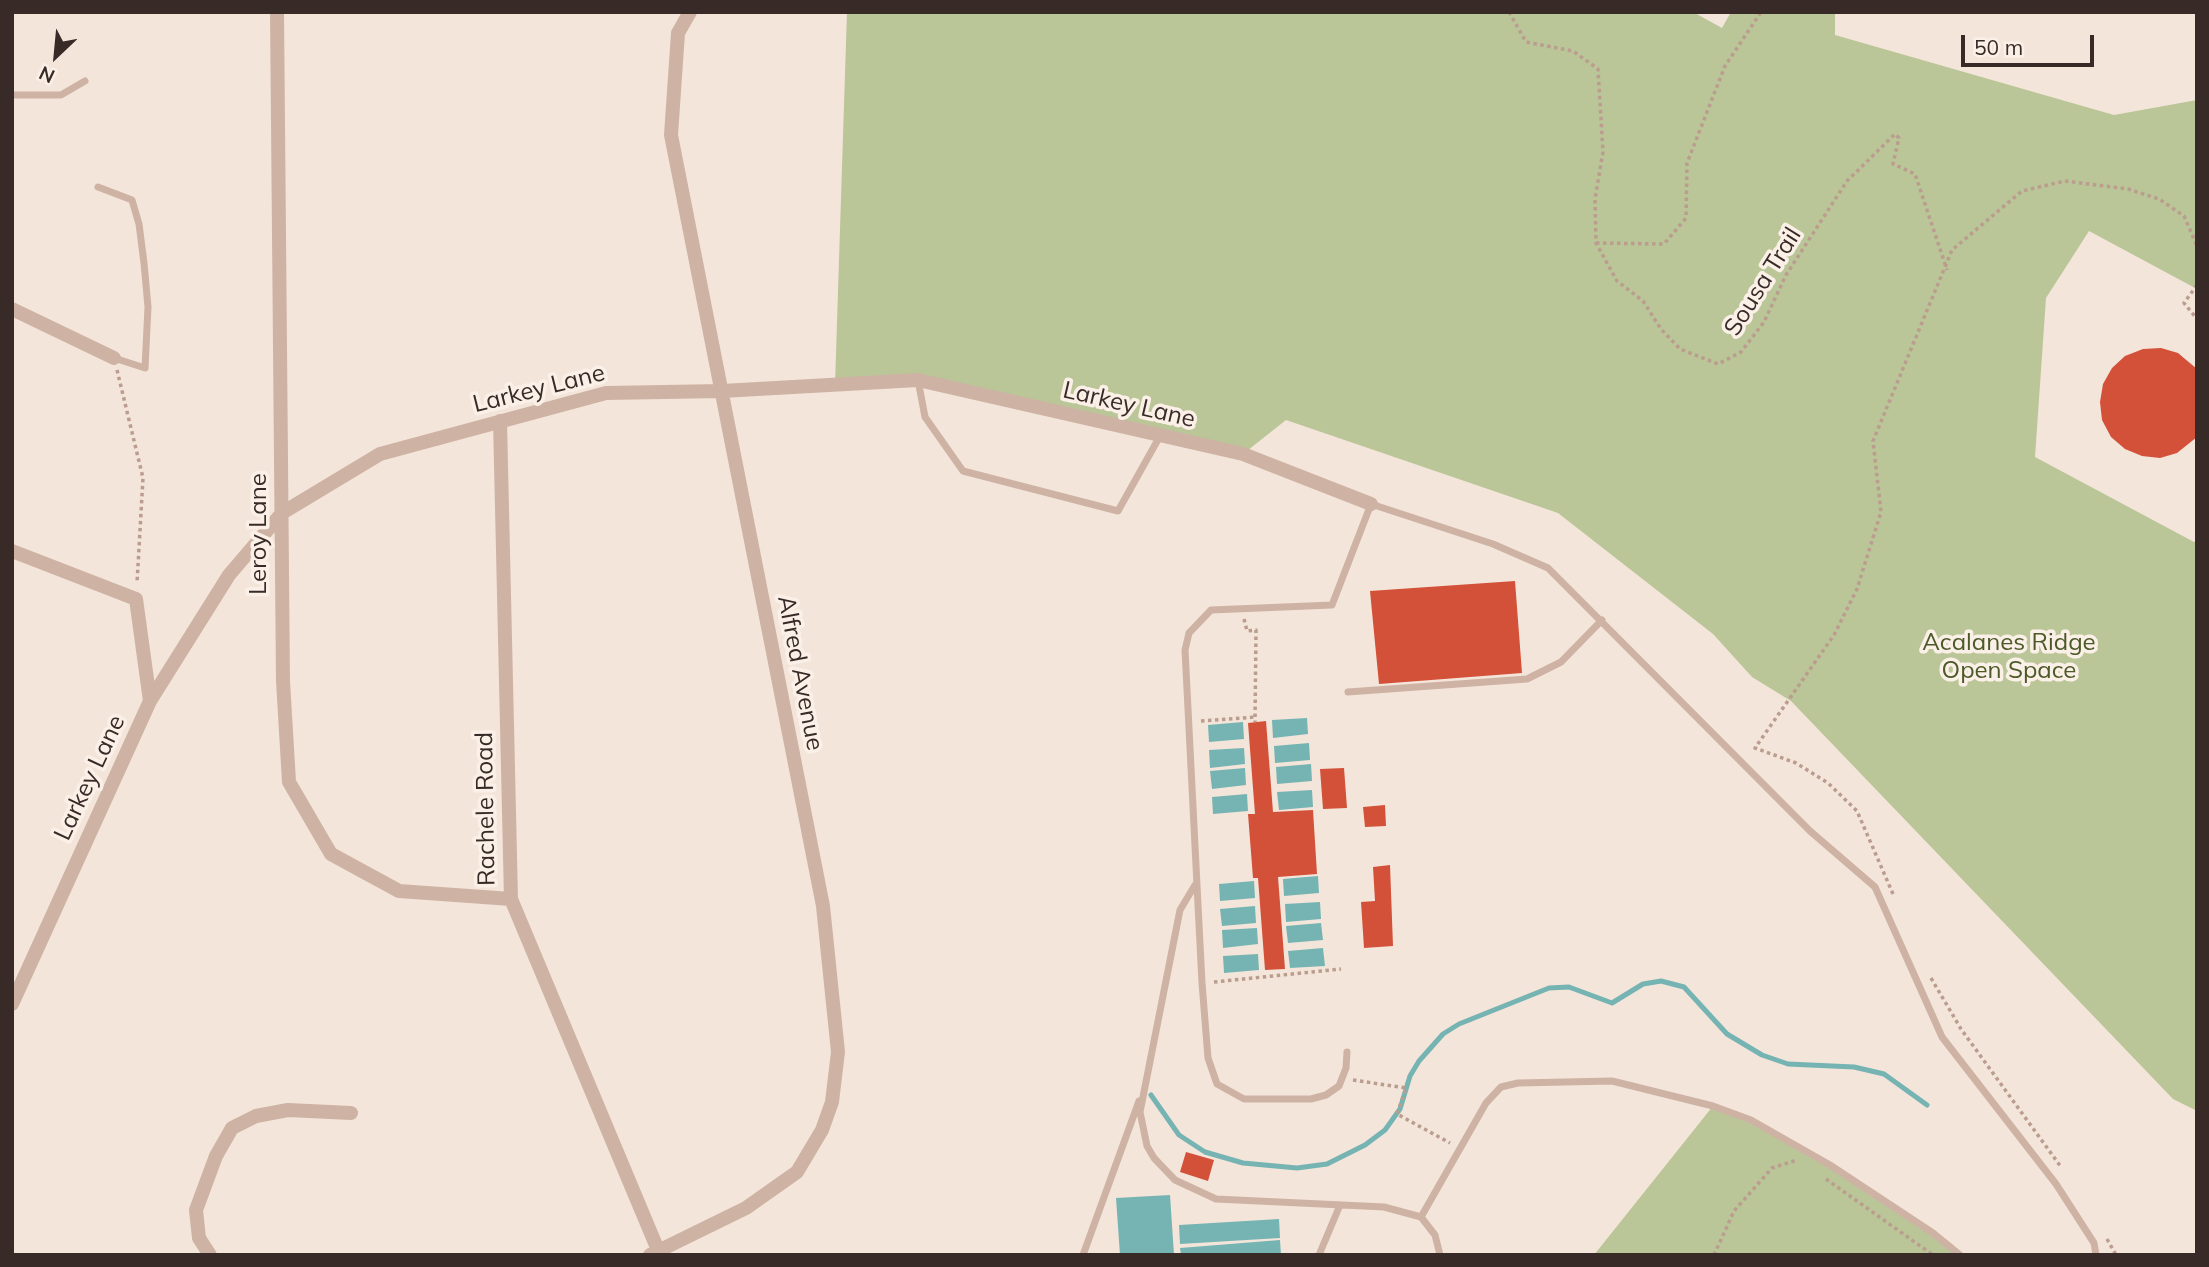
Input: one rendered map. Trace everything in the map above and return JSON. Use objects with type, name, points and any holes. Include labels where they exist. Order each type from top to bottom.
[{"type":"street","name":"Leroy Lane","points":[[277,12],[283,681],[289,782],[331,854],[399,891],[511,899]]},
{"type":"street","name":"Alfred Avenue","points":[[654,1252],[746,1208],[797,1172],[822,1129],[832,1102],[838,1052],[823,906],[671,135],[678,33],[690,12]]},
{"type":"street","points":[[12,309],[114,358]]},
{"type":"street","name":"Larkey Lane","points":[[12,1004],[150,701],[229,575],[282,513],[380,454],[606,393],[722,391],[918,380],[1243,454],[1371,504]]},
{"type":"street","name":"Rachele Road","points":[[500,421],[511,899],[654,1252]]},
{"type":"street","points":[[12,551],[136,599],[150,701]]},
{"type":"street","points":[[210,1255],[199,1238],[195,1210],[216,1156],[232,1128],[257,1116],[288,1110],[351,1113]]},
{"type":"lane","points":[[12,95],[61,95],[85,81]]},
{"type":"lane","points":[[98,187],[132,200],[139,224],[145,274],[148,307],[145,368],[114,358]]},
{"type":"lane","points":[[918,380],[925,417],[963,471],[1118,511],[1161,435]]},
{"type":"lane","points":[[1347,1052],[1339,1086],[1326,1095],[1311,1099],[1244,1099],[1229,1094],[1217,1084],[1208,1058],[1202,983],[1185,650],[1189,633],[1211,610],[1332,605],[1371,504],[1493,544],[1548,568],[1810,831],[1875,887],[1942,1037],[2056,1184],[2094,1243],[2096,1255]]},
{"type":"lane","points":[[1348,692],[1527,679],[1561,662],[1602,620]]},
{"type":"lane","points":[[1196,885],[1180,910],[1143,1091],[1140,1112],[1147,1146],[1175,1180],[1198,1194],[1216,1199],[1384,1207],[1421,1217],[1435,1235],[1440,1255]]},
{"type":"lane","points":[[1421,1217],[1486,1103],[1501,1087],[1518,1083],[1612,1081],[1713,1106],[1751,1120],[1830,1165],[1933,1233],[1960,1255]]},
{"type":"lane","points":[[1083,1255],[1143,1091]]},
{"type":"lane","points":[[1319,1255],[1340,1205]]},
{"type":"path","name":"Sousa Trail","points":[[1508,12],[1526,42],[1573,51],[1598,69],[1603,152],[1595,200],[1596,243],[1616,281],[1643,301],[1661,330],[1680,349],[1718,364],[1741,352],[1764,322],[1786,275],[1847,181],[1895,134],[1899,138],[1893,164],[1915,174],[1947,270]]},
{"type":"path","points":[[1596,243],[1664,244],[1686,218],[1687,163],[1725,66],[1761,12]]},
{"type":"path","points":[[1896,903],[1873,842],[1857,811],[1828,783],[1796,763],[1755,748],[1834,635],[1857,589],[1881,512],[1873,441],[1947,270],[1952,250],[2022,191],[2065,181],[2128,189],[2159,199],[2184,216],[2197,246]]},
{"type":"path","points":[[2197,285],[2184,303],[2197,319]]},
{"type":"path","points":[[114,358],[143,478],[136,599]]},
{"type":"path","points":[[1189,722],[1255,719],[1256,630],[1247,631],[1240,607]]},
{"type":"path","points":[[1202,983],[1341,969]]},
{"type":"path","points":[[1927,970],[1961,1029],[2067,1177]]},
{"type":"path","points":[[1342,1078],[1406,1088],[1397,1114],[1461,1149]]},
{"type":"path","points":[[1714,1255],[1734,1211],[1772,1168],[1796,1159],[1807,1164]]},
{"type":"path","points":[[1825,1178],[1933,1255]]},
{"type":"path","points":[[2101,1230],[2116,1255]]},
{"type":"green space","name":"Acalanes Ridge Open Space","points":[[847,12],[1693,12],[1722,28],[1731,12],[1835,12],[1835,35],[2114,115],[2197,100],[2197,289],[2089,231],[2046,298],[2035,457],[2194,542],[2197,540],[2197,1111],[2173,1099],[1791,701],[1752,677],[1713,634],[1558,513],[1286,420],[1243,454],[918,380],[835,385]]},
{"type":"green space","points":[[1713,1106],[1751,1120],[1830,1165],[1960,1255],[1594,1255]]},
{"type":"water","points":[[1307,718],[1308,734],[1273,738],[1272,720]]},
{"type":"water","points":[[1243,722],[1244,739],[1209,742],[1208,725]]},
{"type":"water","points":[[1309,743],[1310,760],[1275,763],[1274,746]]},
{"type":"water","points":[[1244,748],[1245,764],[1210,768],[1209,750]]},
{"type":"water","points":[[1311,764],[1312,781],[1277,784],[1276,767]]},
{"type":"water","points":[[1245,768],[1246,785],[1212,789],[1210,771]]},
{"type":"water","points":[[1312,790],[1313,807],[1279,810],[1277,792]]},
{"type":"water","points":[[1247,794],[1248,811],[1213,814],[1212,797]]},
{"type":"water","points":[[1318,876],[1319,893],[1284,896],[1283,879]]},
{"type":"water","points":[[1254,881],[1255,898],[1220,901],[1219,884]]},
{"type":"water","points":[[1320,902],[1321,919],[1286,922],[1285,904]]},
{"type":"water","points":[[1255,906],[1256,923],[1222,926],[1220,909]]},
{"type":"water","points":[[1321,923],[1323,940],[1288,943],[1286,926]]},
{"type":"water","points":[[1257,928],[1258,944],[1223,948],[1222,930]]},
{"type":"water","points":[[1323,948],[1325,966],[1290,968],[1288,951]]},
{"type":"water","points":[[1258,954],[1259,970],[1224,973],[1223,956]]},
{"type":"water","points":[[1170,1195],[1174,1255],[1120,1255],[1116,1198]]},
{"type":"water","points":[[1279,1219],[1280,1238],[1180,1244],[1179,1225]]},
{"type":"water","points":[[1280,1240],[1281,1255],[1181,1255],[1180,1248]]},
{"type":"building","points":[[2161,348],[2178,353],[2197,369],[2197,437],[2177,453],[2160,458],[2142,456],[2125,449],[2111,437],[2102,420],[2100,402],[2103,384],[2112,368],[2125,356],[2143,349]]},
{"type":"building","points":[[1515,581],[1522,673],[1379,684],[1370,591]]},
{"type":"building","points":[[1266,721],[1273,812],[1313,810],[1317,874],[1278,877],[1285,969],[1265,970],[1258,878],[1253,878],[1248,814],[1255,814],[1248,723]]},
{"type":"building","points":[[1344,768],[1347,808],[1323,809],[1320,769]]},
{"type":"building","points":[[1385,805],[1386,826],[1365,827],[1363,807]]},
{"type":"building","points":[[1390,865],[1393,946],[1364,948],[1361,902],[1375,901],[1373,867]]},
{"type":"building","points":[[1186,1152],[1214,1160],[1208,1181],[1180,1172]]},
{"type":"waterway","points":[[1151,1095],[1179,1135],[1205,1152],[1243,1163],[1297,1168],[1327,1164],[1365,1145],[1385,1130],[1400,1109],[1410,1076],[1419,1061],[1443,1034],[1459,1024],[1549,988],[1569,987],[1612,1003],[1643,984],[1661,981],[1684,987],[1727,1034],[1762,1055],[1788,1064],[1854,1067],[1884,1074],[1927,1105]]}]
